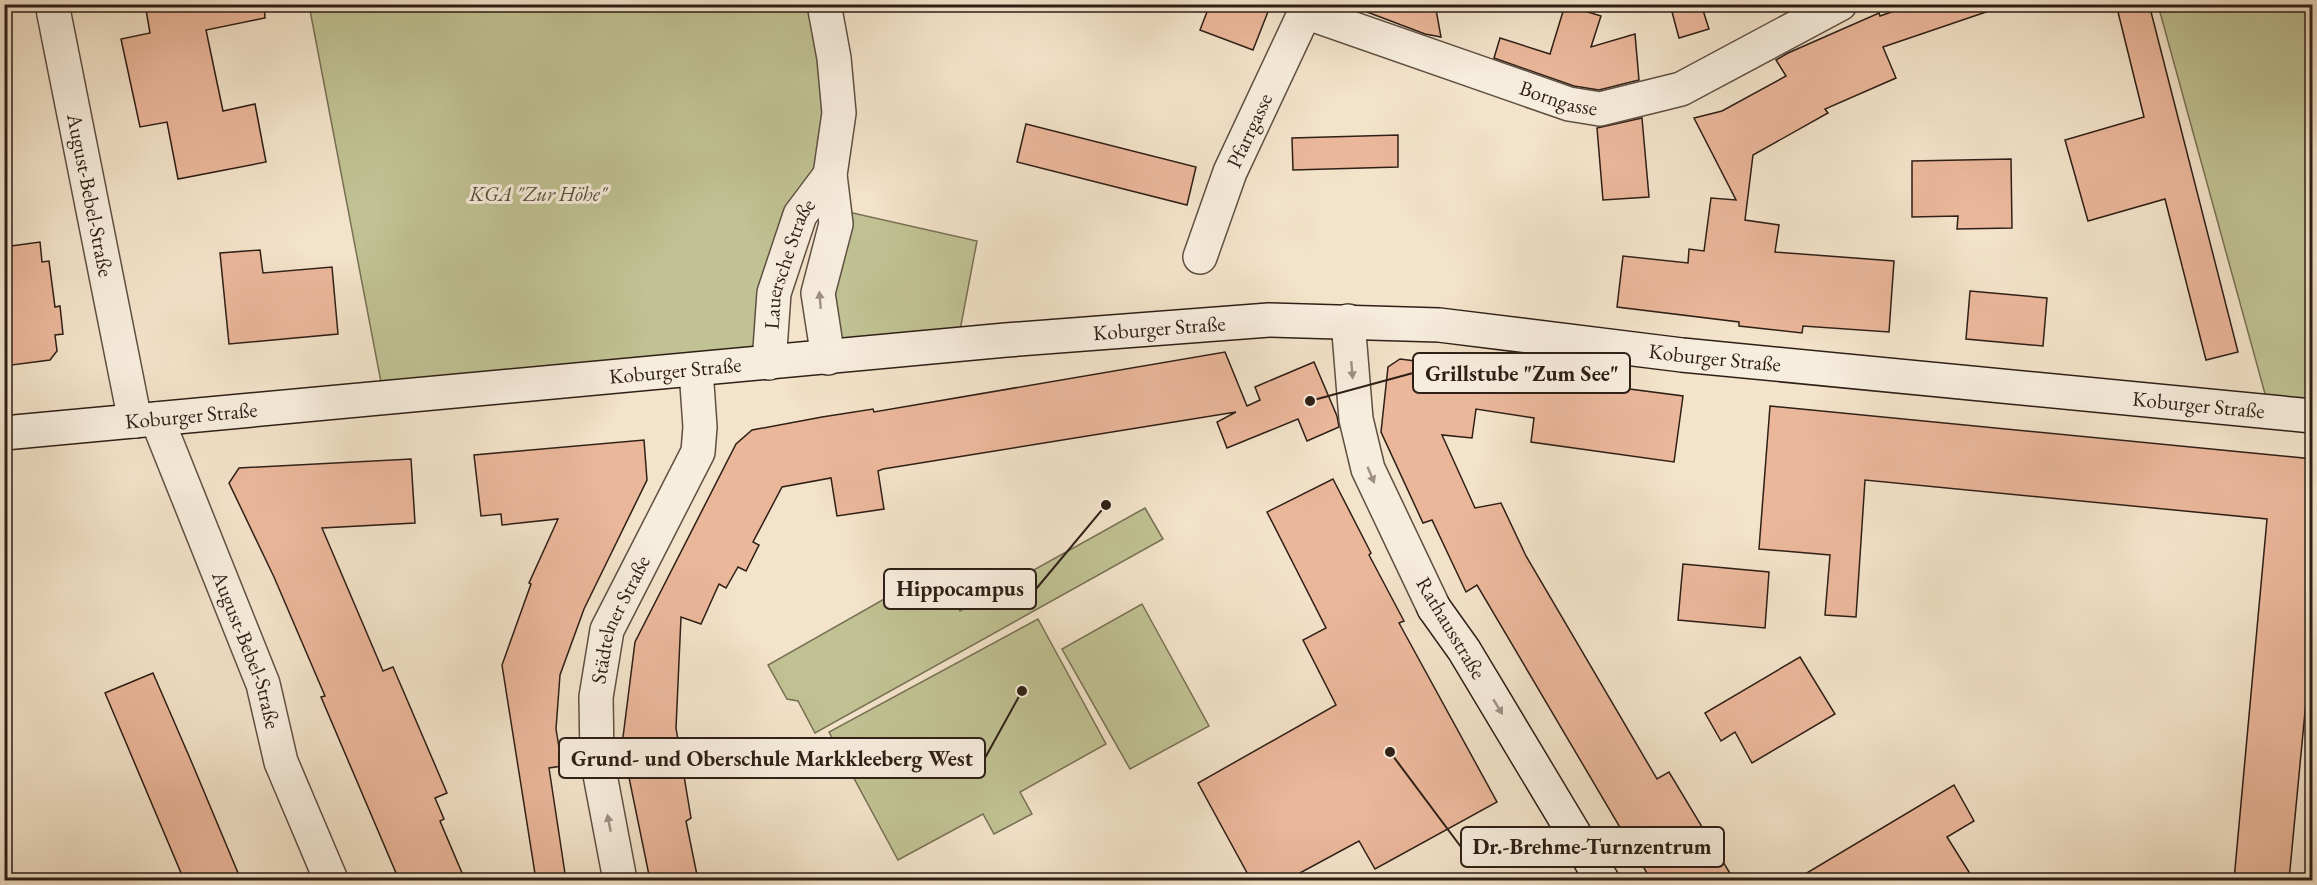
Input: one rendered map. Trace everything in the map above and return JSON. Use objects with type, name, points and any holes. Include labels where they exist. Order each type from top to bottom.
[{"type":"street","name":"August-Bebel-Straße","points":[[52,4],[146,420],[263,684],[281,762],[331,880]]},
{"type":"street","name":"Lauersche Straße","points":[[824,4],[838,88],[839,113],[830,175],[836,224],[818,293],[828,358]]},
{"type":"street","name":"Borngasse","points":[[1305,8],[1569,104],[1600,109],[1681,89],[1840,4]]},
{"type":"street","name":"Pfarrgasse","points":[[1200,257],[1230,172],[1305,8]]},
{"type":"street","name":"Lauersche Straße","points":[[769,363],[774,293],[800,214],[830,175]]},
{"type":"street","name":"Koburger Straße","points":[[4,433],[1185,325],[1269,320],[1439,325],[1682,355],[2313,416]]},
{"type":"street","name":"Rathausstraße","points":[[1348,321],[1356,419],[1368,469],[1434,608],[1464,650],[1602,880]]},
{"type":"street","name":"Städtelner Straße","points":[[620,880],[597,759],[596,697],[607,630],[698,452],[700,427],[696,370]]},
{"type":"green space","name":"KGA \"Zur Höhe\"","points":[[309,5],[824,5],[839,113],[800,215],[769,363],[384,398]]},
{"type":"green space","points":[[2158,5],[2312,5],[2312,416],[2270,412]]},
{"type":"green space","points":[[835,209],[977,241],[957,346],[828,358]]},
{"type":"green space","points":[[1145,508],[1163,539],[815,733],[798,701],[787,699],[768,665],[937,569],[960,611]]},
{"type":"green space","points":[[1142,604],[1209,726],[1130,769],[1062,649]]},
{"type":"green space","points":[[1038,619],[1106,744],[1020,792],[1032,814],[994,834],[983,814],[898,860],[829,732]]},
{"type":"building","points":[[145,4],[264,4],[265,18],[206,30],[223,111],[255,104],[266,162],[178,179],[167,122],[140,127],[121,39],[150,33]]},
{"type":"building","points":[[1210,4],[1271,4],[1253,50],[1200,30]]},
{"type":"building","points":[[1346,4],[1435,4],[1441,37],[1425,34]]},
{"type":"building","points":[[1701,4],[1709,29],[1679,38],[1672,12]]},
{"type":"building","points":[[1914,4],[1994,4],[1995,9],[1883,47],[1896,78],[1825,109],[1828,113],[1753,155],[1745,220],[1779,225],[1775,252],[1894,261],[1889,332],[1803,326],[1802,333],[1739,326],[1739,322],[1617,307],[1623,256],[1688,263],[1689,249],[1704,251],[1711,198],[1736,200],[1694,118],[1722,111],[1786,76],[1776,60],[1788,53],[1879,13],[1880,16]]},
{"type":"building","points":[[2116,4],[2149,4],[2238,352],[2206,360],[2165,199],[2088,221],[2065,140],[2144,117]]},
{"type":"building","points":[[1565,5],[1601,16],[1591,47],[1635,34],[1639,80],[1599,90],[1574,86],[1494,58],[1500,38],[1550,54]]},
{"type":"building","points":[[1642,118],[1649,197],[1603,200],[1597,128]]},
{"type":"building","points":[[1026,124],[1196,167],[1187,205],[1017,162]]},
{"type":"building","points":[[1398,135],[1398,167],[1293,170],[1292,138]]},
{"type":"building","points":[[2011,159],[2012,228],[1957,229],[1958,216],[1912,217],[1912,161]]},
{"type":"building","points":[[40,242],[42,262],[49,261],[55,307],[60,306],[63,334],[55,335],[57,351],[50,360],[4,366],[4,247]]},
{"type":"building","points":[[260,250],[263,273],[332,267],[338,334],[229,344],[220,253]]},
{"type":"building","points":[[1970,291],[2047,298],[2043,346],[1966,339]]},
{"type":"building","points":[[1225,352],[1247,406],[1260,400],[1255,387],[1314,362],[1337,416],[1339,427],[1307,441],[1298,419],[1227,448],[1217,422],[1236,412],[883,469],[878,471],[884,509],[837,516],[831,478],[782,487],[753,542],[759,545],[746,571],[738,567],[726,588],[719,584],[701,624],[681,617],[676,728],[691,818],[686,821],[698,880],[650,880],[624,753],[621,753],[635,642],[736,444],[752,430],[873,409],[874,412]]},
{"type":"building","points":[[1400,359],[1683,396],[1674,462],[1531,442],[1534,418],[1476,409],[1472,438],[1442,435],[1475,508],[1501,503],[1526,556],[1657,779],[1669,772],[1734,880],[1651,880],[1477,585],[1466,592],[1432,520],[1423,523],[1381,432],[1388,367]]},
{"type":"building","points":[[1770,406],[2313,459],[2313,628],[2289,880],[2234,880],[2267,519],[1865,480],[1856,617],[1825,615],[1830,555],[1759,549]]},
{"type":"building","points":[[644,440],[647,480],[584,609],[560,675],[556,729],[562,766],[549,768],[566,880],[536,880],[502,665],[531,584],[529,583],[558,519],[502,525],[501,514],[481,516],[474,455]]},
{"type":"building","points":[[411,459],[415,523],[322,528],[383,671],[393,667],[447,793],[435,798],[444,819],[440,821],[465,880],[399,880],[321,697],[325,696],[274,577],[229,483],[239,468]]},
{"type":"building","points":[[1333,479],[1404,621],[1399,623],[1497,802],[1375,869],[1359,841],[1287,880],[1251,880],[1198,783],[1336,705],[1303,640],[1326,628],[1267,512]]},
{"type":"building","points":[[1683,564],[1769,572],[1765,628],[1678,620]]},
{"type":"building","points":[[1800,657],[1835,714],[1752,763],[1735,732],[1721,741],[1705,713]]},
{"type":"building","points":[[153,673],[241,880],[184,880],[105,693]]},
{"type":"building","points":[[1954,785],[1974,821],[1947,837],[1974,880],[1795,880]]},
{"type":"place","name":"Grillstube \"Zum See\"","points":[[1310,401]]},
{"type":"place","name":"Hippocampus","points":[[1106,505]]},
{"type":"place","name":"Grund- und Oberschule Markkleeberg West","points":[[1022,691]]},
{"type":"place","name":"Dr.-Brehme-Turnzentrum","points":[[1390,752]]}]
